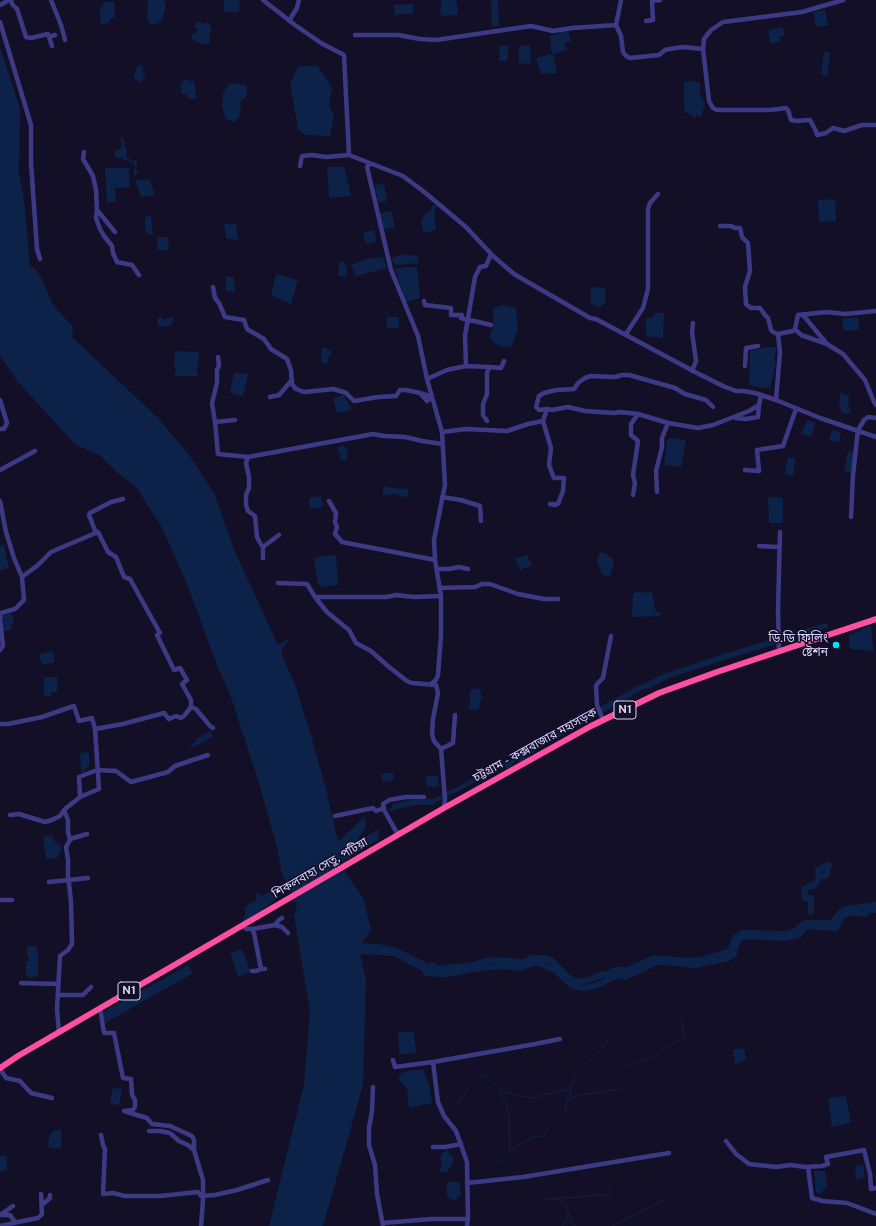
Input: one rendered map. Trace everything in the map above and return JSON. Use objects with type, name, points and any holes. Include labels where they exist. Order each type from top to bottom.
[{"type":"highway","name":"চট্টগ্রাম - কক্সবাজার মহাসড়ক","points":[[392,840],[444,808],[602,717],[659,693],[717,672],[876,619]]},
{"type":"highway","name":"শিকলবাহা সেতু, পটিয়া","points":[[243,925],[392,840]]},
{"type":"highway","name":"N1","points":[[0,1068],[18,1056],[243,925]]},
{"type":"street","points":[[0,5],[10,0],[17,9],[26,37],[31,38],[48,34],[52,46]]},
{"type":"street","points":[[51,0],[65,40]]},
{"type":"street","points":[[263,0],[289,21],[321,43],[344,55],[349,155]]},
{"type":"street","points":[[289,21],[297,8],[299,0]]},
{"type":"street","points":[[621,0],[616,25],[622,36],[623,52],[626,56],[630,58],[659,55],[669,48],[683,47],[703,49]]},
{"type":"street","points":[[646,21],[653,20],[652,1],[660,0]]},
{"type":"street","points":[[843,0],[802,12],[723,22],[711,30],[704,39],[703,49],[709,101],[713,108],[717,110],[770,110],[786,108],[791,120],[810,120],[817,135],[826,133],[833,128],[844,131],[862,125],[876,125]]},
{"type":"street","points":[[0,22],[31,125],[31,163],[37,250],[40,259]]},
{"type":"street","points":[[355,35],[398,35],[436,40],[531,26],[553,31],[616,25]]},
{"type":"street","points":[[49,37],[55,35]]},
{"type":"street","points":[[84,152],[83,159],[93,176],[96,190],[96,218],[100,228],[112,246],[117,262],[132,265],[139,275]]},
{"type":"street","points":[[300,166],[302,156],[312,155],[326,157],[349,155],[403,176],[466,227],[491,254],[514,274],[590,318],[596,319],[692,371],[736,391],[743,391],[776,400],[820,418],[876,436]]},
{"type":"street","points":[[370,164],[367,167],[391,270],[418,336],[427,379],[442,432],[445,485],[434,540],[435,560],[441,596],[441,635],[439,668],[436,680],[431,684]]},
{"type":"street","points":[[626,334],[643,308],[648,289],[648,209],[650,203],[658,194]]},
{"type":"street","points":[[97,210],[114,232]]},
{"type":"street","points":[[720,226],[740,228],[742,237],[748,243],[750,271],[745,288],[746,304],[751,308],[760,308],[768,318],[771,330],[778,334],[793,332],[798,315],[802,314],[827,312],[846,314],[876,311]]},
{"type":"street","points":[[466,366],[465,336],[475,277],[480,267],[486,266],[491,254]]},
{"type":"street","points":[[213,287],[215,298],[219,303],[225,318],[244,320],[246,329],[264,339],[271,348],[288,358],[292,384],[296,389],[304,392],[334,388],[346,393],[354,401],[396,396],[400,390],[420,393],[432,397]]},
{"type":"street","points":[[424,300],[425,305],[451,308],[451,315],[462,315],[461,318],[474,321],[476,325],[491,326]]},
{"type":"street","points":[[802,314],[826,344]]},
{"type":"street","points":[[692,371],[696,361],[692,332],[693,323]]},
{"type":"street","points":[[795,329],[801,335],[826,344],[843,354],[865,380],[876,405]]},
{"type":"street","points":[[776,400],[780,352],[778,334]]},
{"type":"street","points":[[745,366],[746,348],[758,346]]},
{"type":"street","points":[[218,357],[219,366],[217,370],[212,403],[218,454],[248,457],[373,434],[405,437],[442,444]]},
{"type":"street","points":[[427,379],[447,370],[466,366],[501,368],[504,361]]},
{"type":"street","points":[[487,421],[483,415],[483,404],[487,394],[487,373],[489,367]]},
{"type":"street","points":[[713,407],[706,400],[685,394],[675,388],[629,375],[622,375],[614,377],[591,376],[578,383],[574,389],[556,390],[544,393],[539,396],[536,407],[539,410],[552,410],[568,407],[614,413],[620,412],[638,414],[668,423],[698,428],[713,425],[759,405]]},
{"type":"street","points":[[270,397],[279,395],[292,380]]},
{"type":"street","points":[[734,417],[746,419],[758,416],[761,396]]},
{"type":"street","points":[[0,400],[7,423],[4,428],[0,429]]},
{"type":"street","points":[[547,409],[543,421],[551,448],[549,465],[554,478],[564,478],[563,491],[558,504],[550,504],[555,505]]},
{"type":"street","points":[[745,470],[759,471],[757,450],[783,446],[796,409]]},
{"type":"street","points":[[633,494],[635,483],[633,475],[638,441],[630,435],[631,424],[638,414]]},
{"type":"street","points":[[851,517],[853,475],[858,430],[864,420],[868,417],[876,418]]},
{"type":"street","points":[[215,422],[235,420]]},
{"type":"street","points":[[442,432],[466,429],[507,431],[543,421]]},
{"type":"street","points":[[656,492],[656,471],[662,447],[662,438],[668,423]]},
{"type":"street","points":[[0,470],[34,451]]},
{"type":"street","points":[[248,457],[246,463],[249,477],[249,488],[246,496],[246,505],[248,511],[255,516],[257,537],[263,547],[263,558]]},
{"type":"street","points":[[442,497],[461,500],[480,506],[481,522]]},
{"type":"street","points":[[95,729],[123,724],[164,713],[169,719],[176,716],[182,718],[190,707],[191,700],[182,684],[187,680],[180,668],[174,670],[157,635],[160,633],[130,579],[124,576],[116,557],[108,552],[98,532],[96,533],[89,515],[90,513],[112,502],[123,499]]},
{"type":"street","points":[[0,501],[6,532],[22,577],[24,600],[15,609],[1,613],[0,619],[3,646],[0,650]]},
{"type":"street","points":[[329,501],[336,513],[335,534],[342,542],[435,560]]},
{"type":"street","points":[[779,651],[778,610],[780,532]]},
{"type":"street","points":[[22,577],[38,566],[51,552],[96,533]]},
{"type":"street","points":[[263,547],[280,536]]},
{"type":"street","points":[[759,546],[779,547]]},
{"type":"street","points":[[437,569],[459,567],[468,569]]},
{"type":"street","points":[[278,583],[307,584],[327,612],[349,630],[356,643],[371,651],[406,681],[436,685],[438,688],[432,734],[434,740],[441,749],[445,800],[444,808]]},
{"type":"street","points":[[440,588],[475,587],[482,584],[490,584],[518,594],[544,599],[558,599]]},
{"type":"street","points":[[315,597],[386,597],[396,595],[414,598],[441,596]]},
{"type":"street","points":[[602,717],[597,705],[596,686],[604,677],[610,636]]},
{"type":"street","points":[[0,724],[8,724],[42,717],[74,706],[79,720],[92,718],[95,729],[98,789],[80,797],[64,810],[60,816],[52,820],[45,822],[19,814],[10,815]]},
{"type":"street","points":[[190,707],[196,709],[213,728]]},
{"type":"street","points":[[441,749],[453,743],[455,715]]},
{"type":"street","points":[[80,797],[79,776],[97,770],[116,771],[132,782],[168,772],[175,766],[208,755]]},
{"type":"street","points":[[401,834],[396,831],[383,804],[389,800],[406,797],[424,797]]},
{"type":"street","points":[[335,816],[373,808],[376,811],[384,808]]},
{"type":"street","points":[[59,1032],[57,1010],[60,956],[68,950],[72,944],[68,860],[64,846],[69,843],[70,839],[68,832],[68,820],[64,810]]},
{"type":"street","points":[[70,839],[87,834]]},
{"type":"street","points":[[49,882],[88,878]]},
{"type":"street","points":[[0,900],[12,900]]},
{"type":"street","points":[[275,925],[282,918]]},
{"type":"street","points":[[243,925],[246,929],[252,930],[275,925],[282,927],[288,933]]},
{"type":"street","points":[[252,930],[263,969],[252,971]]},
{"type":"street","points":[[20,984],[58,984]]},
{"type":"street","points":[[58,995],[83,995],[91,987]]},
{"type":"street","points":[[100,1008],[104,1033],[114,1033],[123,1078],[131,1079],[132,1095],[135,1100],[135,1107],[133,1110],[124,1111],[147,1118],[152,1124],[170,1126],[192,1136],[194,1140],[194,1150],[203,1180],[200,1226]]},
{"type":"street","points":[[393,1060],[395,1067],[433,1062],[560,1039]]},
{"type":"street","points":[[433,1062],[438,1102],[444,1116],[456,1131],[467,1162],[467,1226]]},
{"type":"street","points":[[0,1068],[6,1078],[20,1081],[31,1093],[52,1098]]},
{"type":"street","points":[[373,1087],[372,1111],[369,1128],[370,1145],[375,1166],[377,1194],[383,1224],[431,1219],[468,1219]]},
{"type":"street","points":[[149,1132],[160,1131],[170,1133],[179,1141],[188,1145],[194,1150]]},
{"type":"street","points":[[101,1135],[105,1149],[104,1194],[113,1193],[125,1196],[160,1196],[198,1192],[203,1196],[215,1195],[268,1180]]},
{"type":"street","points":[[726,1141],[736,1154],[749,1164],[776,1168],[791,1165],[808,1167],[828,1164],[826,1156],[864,1150],[870,1174],[871,1189],[876,1188]]},
{"type":"street","points":[[433,1147],[445,1147],[461,1144]]},
{"type":"street","points":[[467,1184],[524,1177],[669,1153]]},
{"type":"street","points":[[808,1167],[812,1198],[847,1203],[876,1214]]},
{"type":"street","points":[[0,1226],[40,1217],[42,1214],[41,1194]]},
{"type":"street","points":[[42,1205],[50,1198],[50,1195]]},
{"type":"street","points":[[0,1215],[13,1206]]},
{"type":"street","points":[[0,1215],[10,1215],[15,1222],[18,1222]]},
{"type":"water","points":[[148,0],[164,0],[166,6],[164,13],[161,21],[157,24],[151,24],[148,21]]},
{"type":"water","points":[[224,0],[240,0],[239,12],[224,12]]},
{"type":"water","points":[[442,0],[454,0],[457,3],[458,13],[456,15],[442,16],[440,11]]},
{"type":"water","points":[[491,0],[498,0],[499,26],[492,26]]},
{"type":"water","points":[[105,2],[114,2],[115,18],[111,18],[109,23],[101,24],[99,10]]},
{"type":"water","points":[[413,4],[413,13],[395,15],[394,5]]},
{"type":"water","points":[[825,10],[828,25],[816,27],[813,12]]},
{"type":"water","points":[[199,21],[204,24],[209,22],[212,33],[209,34],[210,43],[202,44],[192,39],[191,36],[196,33],[198,29],[194,25]]},
{"type":"water","points":[[783,27],[784,36],[779,37],[781,41],[771,44],[768,31]]},
{"type":"water","points":[[568,31],[571,41],[564,43],[566,50],[553,54],[557,73],[541,74],[536,58],[552,54],[550,36]]},
{"type":"water","points":[[509,45],[507,61],[499,61],[500,46]]},
{"type":"water","points":[[530,45],[531,63],[519,64],[519,46]]},
{"type":"water","points":[[0,47],[20,109],[19,173],[24,200],[30,266],[40,275],[53,305],[73,327],[72,337],[158,418],[190,456],[215,495],[233,547],[278,645],[289,638],[281,652],[295,685],[310,732],[327,793],[338,842],[365,816],[366,826],[357,841],[379,829],[378,840],[339,864],[363,898],[371,929],[362,943],[379,944],[398,949],[432,965],[426,973],[394,956],[360,954],[366,979],[363,1085],[323,1226],[269,1226],[304,1085],[310,1011],[294,916],[297,905],[281,870],[278,851],[259,783],[230,694],[217,665],[186,581],[162,528],[137,488],[98,454],[76,445],[18,382],[0,355]]},
{"type":"water","points":[[824,52],[829,52],[830,55],[827,76],[821,75]]},
{"type":"water","points":[[298,66],[318,66],[332,88],[329,104],[334,116],[330,136],[305,135],[298,129],[290,84]]},
{"type":"water","points":[[135,67],[144,67],[142,70],[146,79],[143,79],[140,83],[135,79],[134,75],[136,71]]},
{"type":"water","points":[[188,79],[190,82],[193,80],[196,87],[195,92],[197,97],[192,100],[186,96],[187,94],[181,94],[181,84]]},
{"type":"water","points":[[691,81],[700,83],[700,95],[705,103],[701,117],[697,114],[695,118],[691,114],[686,113],[684,107],[684,82]]},
{"type":"water","points":[[229,83],[247,85],[247,95],[240,102],[241,113],[235,122],[226,119],[222,106],[223,93]]},
{"type":"water","points":[[120,138],[123,138],[124,141],[127,152],[126,157],[135,162],[135,160],[137,160],[136,171],[139,171],[135,176],[133,172],[135,168],[134,163],[120,158],[115,158],[115,151],[120,149],[122,145]]},
{"type":"water","points":[[327,167],[344,167],[351,196],[329,198]]},
{"type":"water","points":[[105,168],[129,168],[130,187],[115,188],[116,202],[107,203]]},
{"type":"water","points":[[149,179],[155,195],[141,197],[135,181]]},
{"type":"water","points":[[384,184],[387,201],[378,202],[375,185]]},
{"type":"water","points":[[835,199],[836,221],[819,222],[818,200]]},
{"type":"water","points":[[433,204],[437,207],[434,212],[436,230],[424,233],[421,221],[428,211],[430,211]]},
{"type":"water","points":[[391,211],[395,228],[383,229],[380,213]]},
{"type":"water","points":[[151,216],[153,234],[146,234],[145,217]]},
{"type":"water","points":[[223,224],[236,224],[238,240],[226,238]]},
{"type":"water","points":[[374,230],[377,241],[366,244],[363,233]]},
{"type":"water","points":[[158,237],[168,237],[169,250],[157,250]]},
{"type":"water","points":[[403,254],[417,256],[419,263],[394,265],[392,258]]},
{"type":"water","points":[[383,257],[387,268],[356,276],[351,265],[367,259]]},
{"type":"water","points":[[344,261],[347,271],[346,277],[338,276],[339,262]]},
{"type":"water","points":[[417,267],[420,298],[406,302],[395,269]]},
{"type":"water","points":[[276,274],[298,280],[291,304],[271,295]]},
{"type":"water","points":[[226,276],[234,278],[235,292],[226,291]]},
{"type":"water","points":[[591,287],[605,288],[606,301],[599,308],[590,302]]},
{"type":"water","points":[[502,305],[516,308],[518,329],[511,347],[499,346],[489,337],[493,328],[493,308]]},
{"type":"water","points":[[656,313],[664,313],[663,338],[650,337],[646,334],[646,319],[653,317]]},
{"type":"water","points":[[160,317],[163,318],[164,323],[165,319],[174,317],[172,325],[159,327],[157,319]]},
{"type":"water","points":[[387,317],[399,317],[399,328],[387,328]]},
{"type":"water","points":[[858,317],[859,330],[844,331],[842,319]]},
{"type":"water","points":[[768,347],[777,347],[774,360],[776,364],[770,389],[749,385],[750,351]]},
{"type":"water","points":[[322,348],[326,348],[332,352],[327,359],[329,363],[322,363],[321,361]]},
{"type":"water","points":[[175,351],[198,352],[199,358],[196,372],[198,373],[198,376],[174,376],[176,370],[174,366]]},
{"type":"water","points":[[234,373],[248,374],[243,396],[230,393]]},
{"type":"water","points":[[840,393],[849,396],[848,404],[851,413],[842,413],[839,404]]},
{"type":"water","points":[[344,395],[352,410],[337,413],[333,398]]},
{"type":"water","points":[[807,420],[815,423],[811,437],[801,434]]},
{"type":"water","points":[[832,430],[841,432],[839,442],[829,440]]},
{"type":"water","points":[[670,438],[686,440],[681,467],[664,465],[667,440]]},
{"type":"water","points":[[344,445],[346,450],[348,449],[347,459],[345,461],[343,459],[340,460],[341,454],[337,454],[339,451],[337,449],[338,447]]},
{"type":"water","points":[[848,451],[854,452],[851,473],[844,472]]},
{"type":"water","points":[[788,457],[795,459],[793,476],[785,473]]},
{"type":"water","points":[[383,486],[409,489],[407,498],[394,494],[383,495]]},
{"type":"water","points":[[321,496],[323,507],[310,509],[309,498]]},
{"type":"water","points":[[768,497],[783,498],[783,523],[769,523]]},
{"type":"water","points":[[4,545],[9,568],[0,570],[0,546]]},
{"type":"water","points":[[600,553],[605,553],[614,560],[611,574],[607,577],[602,574],[597,561]]},
{"type":"water","points":[[331,555],[336,556],[338,585],[324,587],[318,584],[314,558]]},
{"type":"water","points":[[527,555],[532,565],[520,570],[515,559]]},
{"type":"water","points":[[639,591],[645,593],[652,592],[655,610],[660,613],[661,616],[632,617],[633,594]]},
{"type":"water","points":[[8,614],[13,616],[14,620],[11,630],[3,631],[2,618]]},
{"type":"water","points":[[871,626],[873,651],[851,649],[849,645],[849,635]]},
{"type":"water","points":[[53,651],[55,662],[42,665],[39,654]]},
{"type":"water","points":[[44,677],[57,677],[57,692],[51,692],[51,696],[44,696]]},
{"type":"water","points":[[477,688],[480,689],[482,699],[479,709],[474,710],[467,708],[470,706],[469,704],[471,702],[469,700],[471,698],[469,693]]},
{"type":"water","points":[[210,731],[213,736],[197,746],[186,748],[192,745],[198,738]]},
{"type":"water","points":[[89,752],[89,766],[84,772],[81,772],[80,753]]},
{"type":"water","points":[[512,757],[515,757],[515,762],[508,769],[505,765],[483,780],[473,783],[445,797],[443,793],[458,787],[480,774],[498,767]]},
{"type":"water","points":[[385,773],[393,773],[394,780],[383,782],[381,775]]},
{"type":"water","points":[[435,775],[438,777],[439,786],[427,787],[426,776]]},
{"type":"water","points":[[442,795],[442,799],[432,805],[417,805],[388,811],[392,808],[392,805],[397,803],[410,800],[433,799]]},
{"type":"water","points":[[52,836],[56,843],[60,845],[61,851],[57,858],[46,859],[43,837]]},
{"type":"water","points":[[274,890],[277,898],[248,921],[242,922],[245,915],[245,909],[249,904],[254,902],[258,893],[262,896]]},
{"type":"water","points":[[36,945],[38,954],[38,975],[30,978],[26,975],[25,963],[29,960],[27,947]]},
{"type":"water","points":[[242,949],[251,972],[238,976],[230,953]]},
{"type":"water","points":[[188,965],[193,973],[105,1023],[102,1013]]},
{"type":"water","points":[[398,1032],[414,1032],[416,1053],[399,1054]]},
{"type":"water","points":[[744,1048],[746,1060],[735,1064],[733,1050]]},
{"type":"water","points":[[423,1069],[429,1085],[432,1103],[409,1108],[407,1088],[398,1078],[402,1073]]},
{"type":"water","points":[[113,1088],[122,1089],[119,1106],[110,1103]]},
{"type":"water","points":[[846,1096],[851,1123],[832,1127],[828,1098]]},
{"type":"water","points":[[61,1129],[61,1149],[49,1147],[48,1142],[50,1135],[53,1131]]},
{"type":"water","points":[[447,1150],[450,1151],[449,1154],[453,1157],[453,1163],[448,1171],[440,1172],[440,1169],[443,1166],[441,1165],[442,1159],[440,1161],[441,1158],[439,1156]]},
{"type":"water","points":[[7,1155],[7,1170],[0,1171],[0,1156]]},
{"type":"water","points":[[863,1165],[865,1177],[856,1179],[855,1166]]},
{"type":"water","points":[[814,1171],[825,1171],[827,1186],[820,1194],[816,1192]]},
{"type":"water","points":[[447,1182],[459,1182],[461,1194],[456,1200],[450,1199],[447,1196]]},
{"type":"waterway","points":[[521,759],[536,746],[639,688],[649,685],[666,676],[825,626]]},
{"type":"waterway","points":[[819,876],[818,870],[829,865]]},
{"type":"waterway","points":[[811,911],[811,898],[805,898],[804,889],[807,889],[810,885],[813,886],[819,876],[827,875],[828,866]]},
{"type":"waterway","points":[[876,905],[847,909],[841,912],[832,923],[805,923],[794,932],[786,934],[742,933],[736,937],[730,951],[700,960],[688,961],[653,959],[627,970],[614,970],[607,974],[578,982],[569,978],[551,960],[544,958],[531,958],[525,962],[489,960],[473,965],[438,969],[432,965],[426,973],[448,974],[472,969],[500,966],[520,968],[533,963],[540,963],[555,970],[573,986],[585,988],[597,985],[618,975],[625,977],[657,962],[695,965],[728,958],[734,954],[734,948],[741,937],[751,936],[784,938],[799,935],[806,926],[836,928],[841,917],[850,912],[865,914],[871,909],[876,910]]},
{"type":"waterway","points":[[619,1068],[648,1059],[685,1037],[681,1020]]},
{"type":"waterway","points":[[492,1162],[501,1160],[510,1151],[527,1140],[534,1137],[543,1136],[547,1132],[548,1128],[566,1112],[566,1102],[570,1095],[574,1078],[608,1040]]},
{"type":"waterway","points":[[450,1108],[457,1104],[468,1087],[477,1077],[484,1076],[504,1092],[534,1098],[571,1089]]},
{"type":"waterway","points":[[567,1102],[576,1096],[625,1087]]},
{"type":"waterway","points":[[499,1090],[506,1103],[509,1115],[510,1151]]},
{"type":"waterway","points":[[597,1195],[609,1195],[610,1187]]},
{"type":"waterway","points":[[559,1199],[597,1195],[594,1189]]},
{"type":"waterway","points":[[541,1199],[559,1199],[566,1207],[572,1223],[575,1226]]},
{"type":"waterway","points":[[612,1226],[667,1199]]},
{"type":"waterway","points":[[563,1226],[568,1215]]},
{"type":"place","name":"ডি.ডি ফিলিং ষ্টেশন","points":[[836,645]]}]
